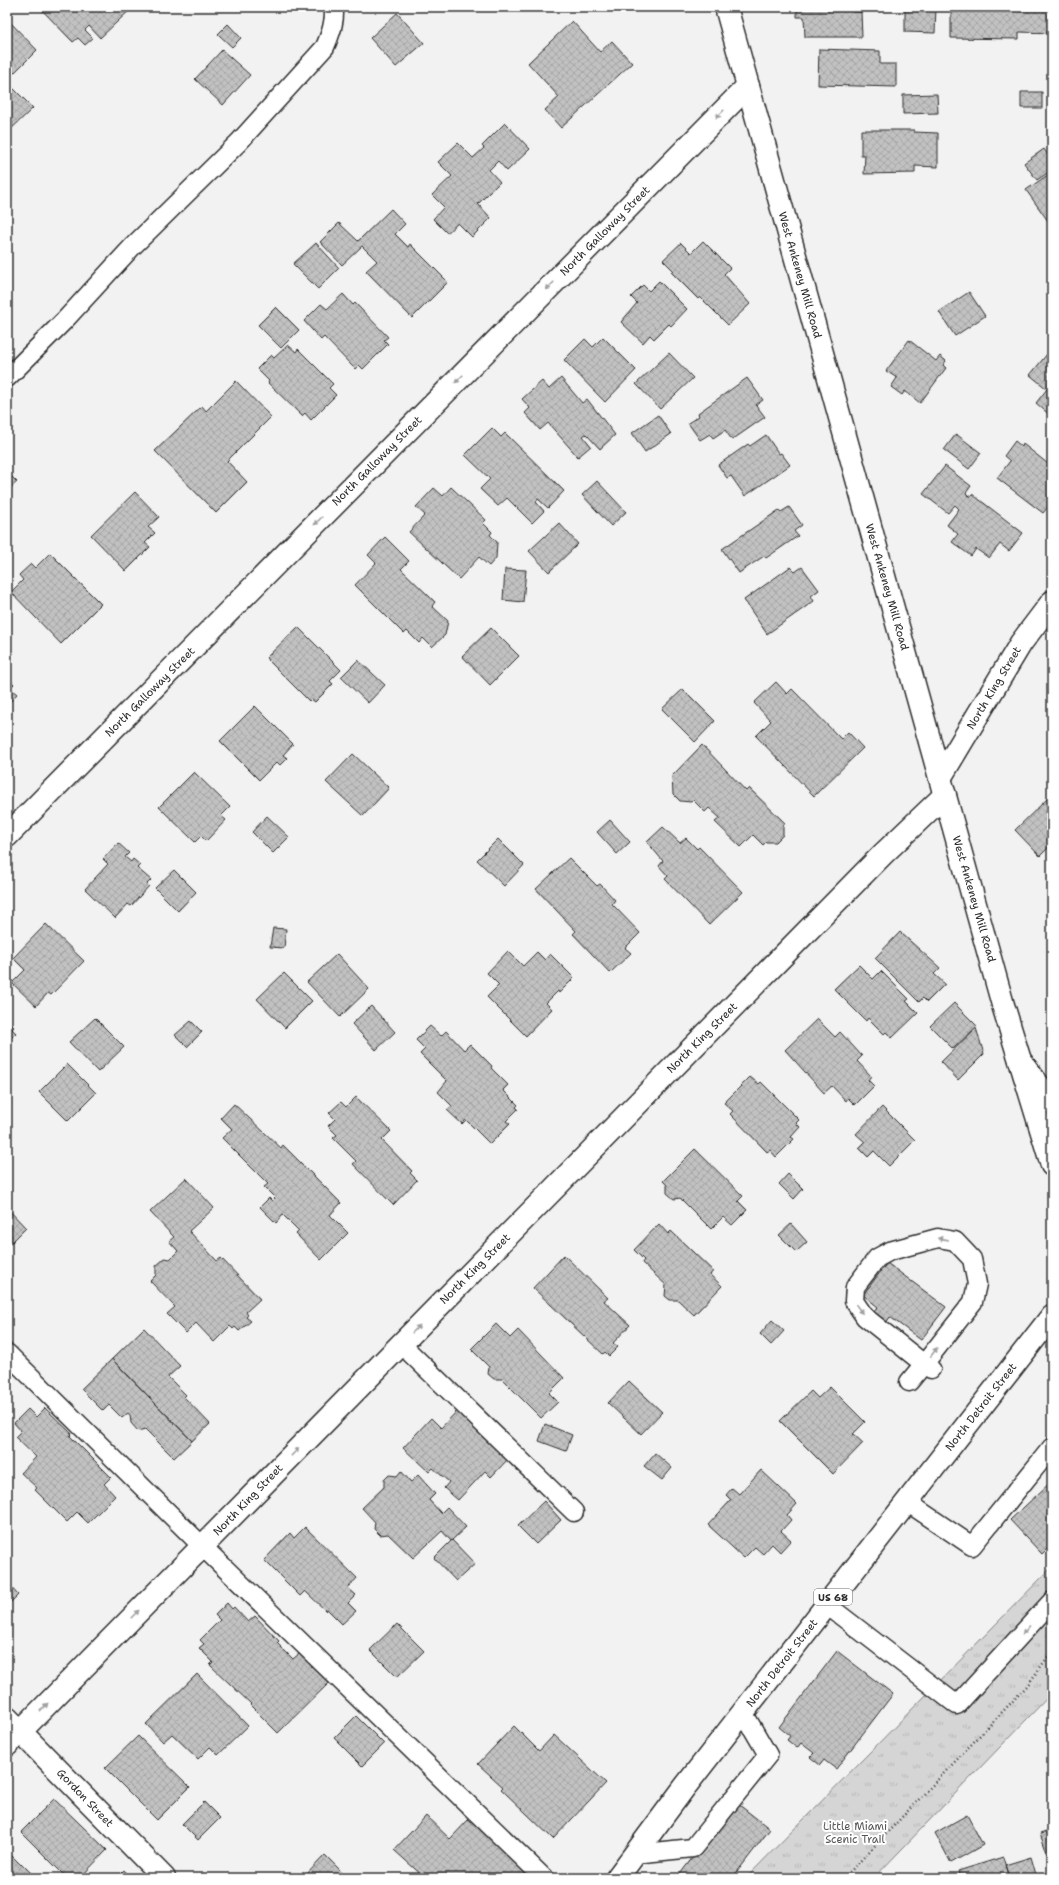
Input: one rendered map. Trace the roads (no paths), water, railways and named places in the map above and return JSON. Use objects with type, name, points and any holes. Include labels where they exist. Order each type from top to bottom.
[{"type":"main road","name":"West Ankeney Mill Road","points":[[726,7],[943,787],[1020,1060],[1052,1165]]},
{"type":"main road","name":"North Galloway Street","points":[[7,836],[748,86]]},
{"type":"main road","name":"North King Street","points":[[11,1731],[202,1546],[883,854],[943,787],[1021,643],[1052,602]]},
{"type":"main road","points":[[1020,1060],[1052,1102]]},
{"type":"main road","name":"North Detroit Street","points":[[617,1878],[743,1712],[1052,1316]]},
{"type":"main road","name":"Gordon Street","points":[[11,1731],[164,1878]]},
{"type":"lane","points":[[7,378],[64,321],[133,246],[239,142],[326,47],[332,32],[335,18],[334,7]]},
{"type":"lane","points":[[909,1382],[927,1367],[973,1302],[978,1284],[972,1259],[955,1242],[938,1238],[890,1251],[877,1258],[855,1287],[854,1301],[865,1316],[927,1367]]},
{"type":"lane","points":[[401,1344],[574,1512]]},
{"type":"lane","points":[[7,1353],[202,1546],[544,1878]]},
{"type":"lane","points":[[907,1502],[972,1546],[1052,1447]]},
{"type":"lane","points":[[827,1605],[957,1705],[1052,1601]]},
{"type":"lane","points":[[634,1854],[693,1848],[768,1755],[743,1712]]},
{"type":"park label","name":"Little Miami Scenic Trail","points":[[855,1832]]}]
